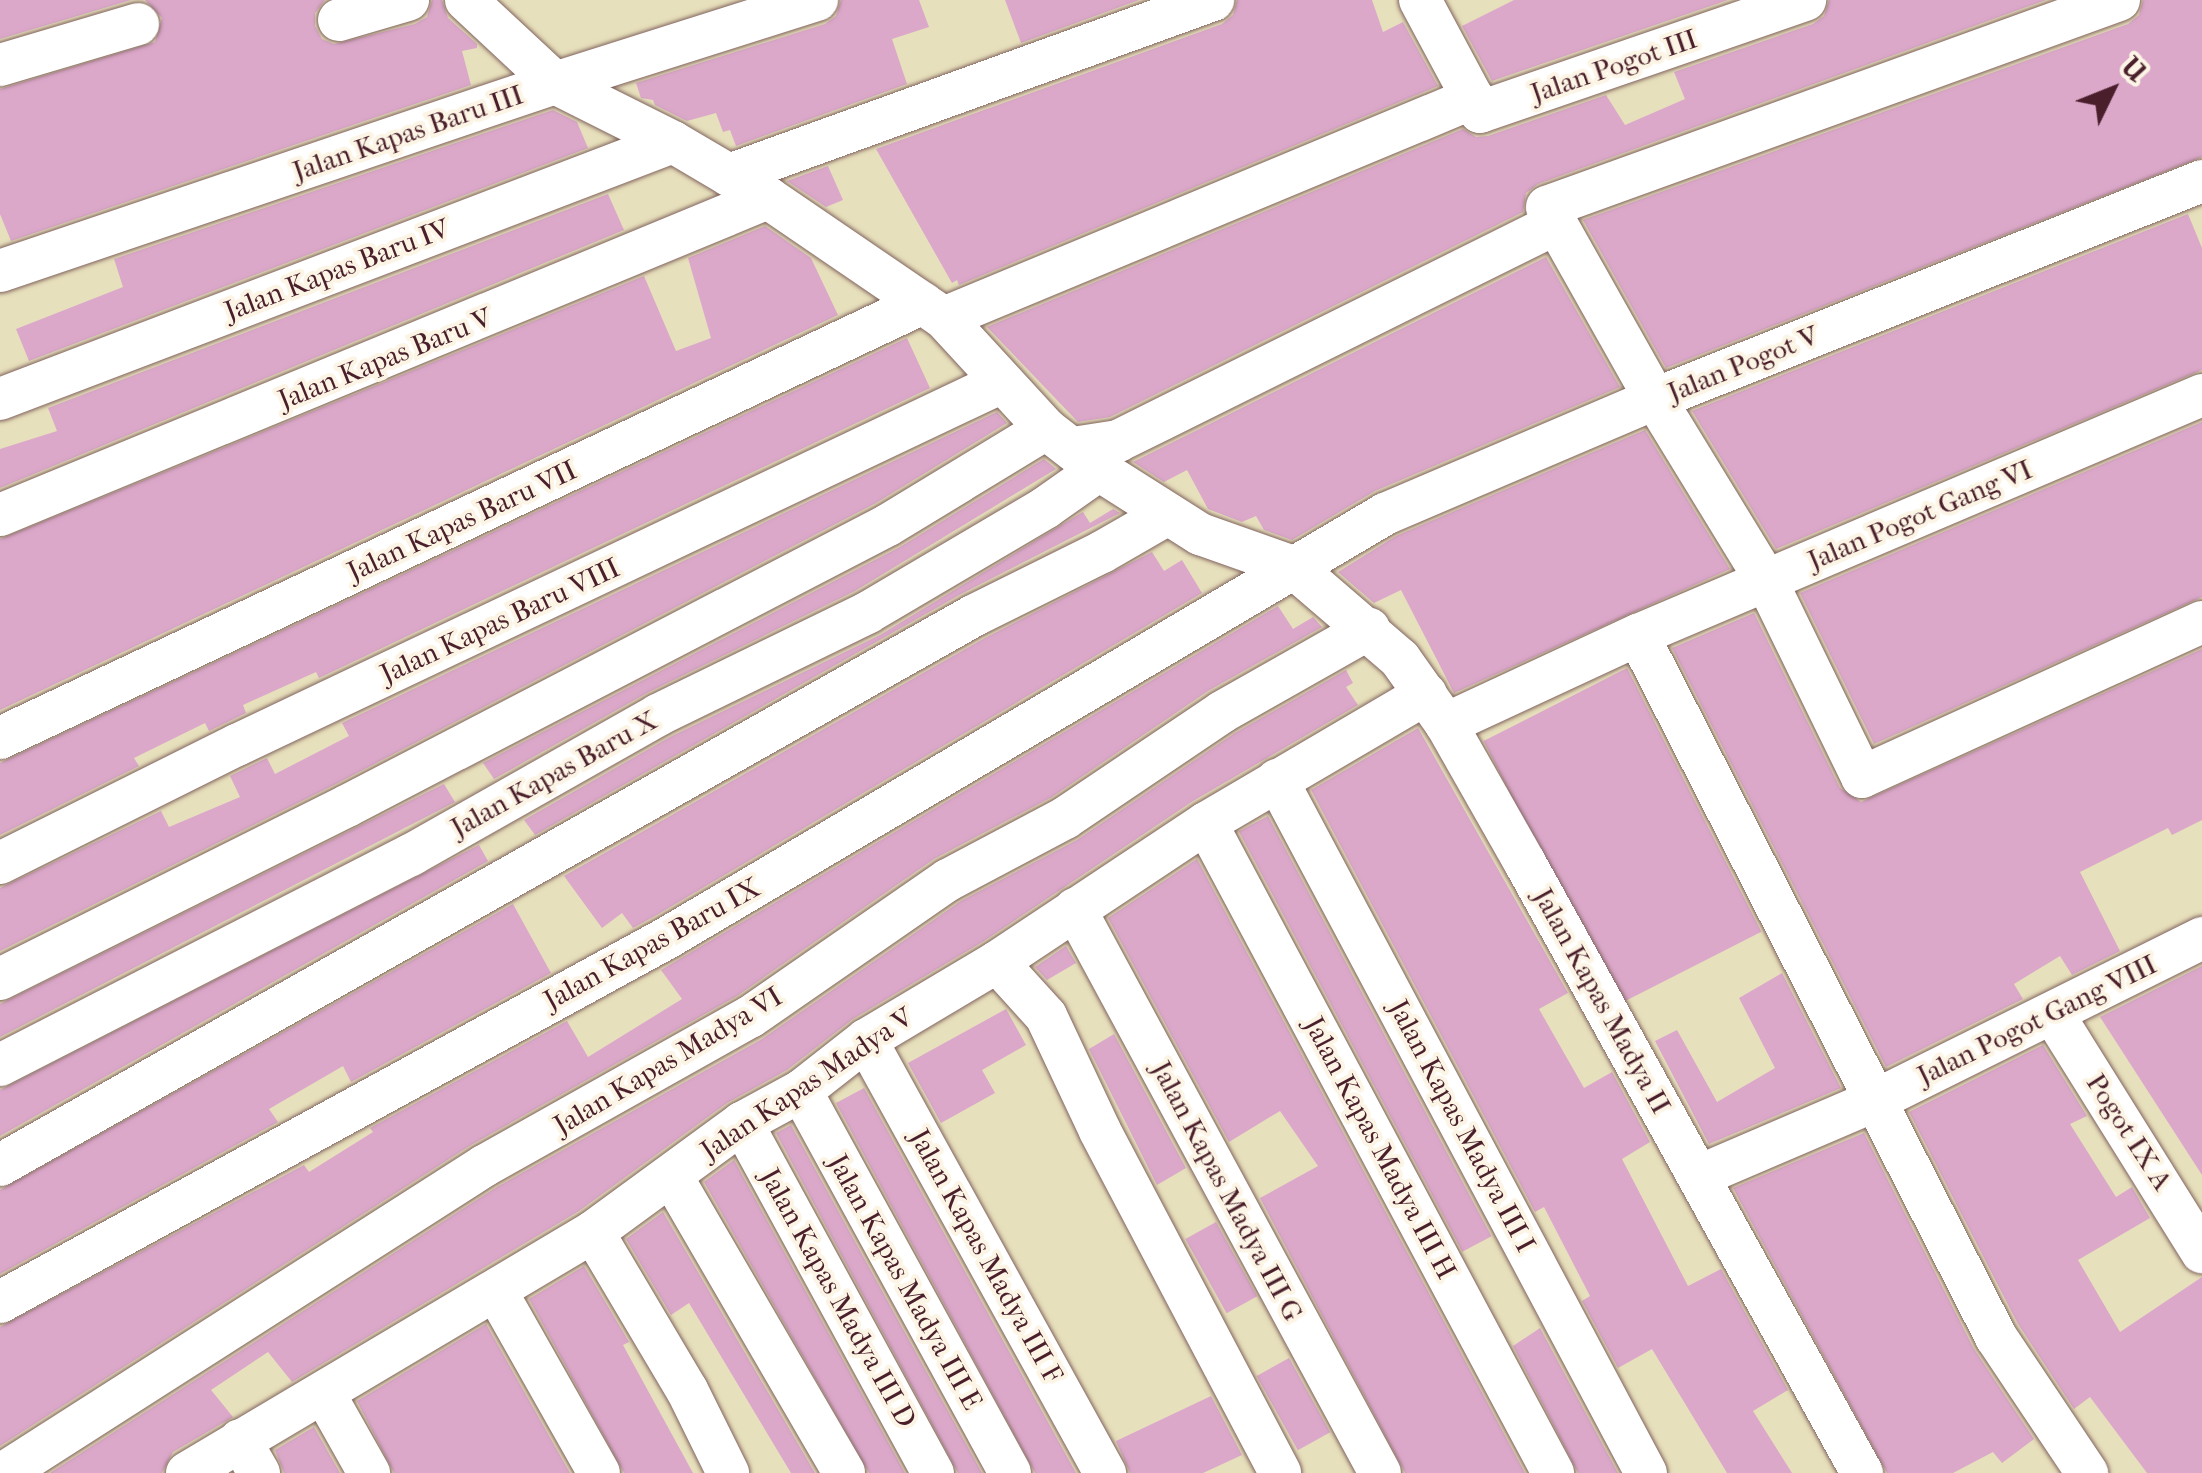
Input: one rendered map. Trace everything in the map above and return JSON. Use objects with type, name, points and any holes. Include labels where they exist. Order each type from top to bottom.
[{"type":"street","points":[[339,20],[408,0]]},
{"type":"street","name":"Jalan Kapas Madya II","points":[[466,0],[555,83],[730,175],[934,310],[1073,449],[1200,534],[1293,567],[1351,639],[1436,709],[1700,1176],[1862,1473]]},
{"type":"street","name":"Jalan Kapas Baru III","points":[[0,272],[555,83],[816,0]]},
{"type":"street","points":[[730,175],[1213,0]]},
{"type":"street","points":[[1420,0],[1476,105]]},
{"type":"street","name":"Jalan Pogot III","points":[[934,310],[1476,105],[1805,0]]},
{"type":"street","points":[[2118,0],[1547,207],[1655,400],[1766,580],[1857,773],[1868,776],[2202,622]]},
{"type":"street","points":[[0,66],[138,24]]},
{"type":"street","name":"Jalan Kapas Baru IV","points":[[0,399],[673,142]]},
{"type":"street","name":"Jalan Pogot V","points":[[1293,567],[1386,514],[1655,400],[2202,182]]},
{"type":"street","name":"Jalan Kapas Baru V","points":[[0,515],[768,198]]},
{"type":"street","points":[[0,980],[347,806],[871,534],[1073,449],[1118,440],[1556,224]]},
{"type":"street","name":"Jalan Kapas Baru VII","points":[[0,738],[934,310]]},
{"type":"street","name":"Jalan Kapas Baru VIII","points":[[0,863],[236,745],[1002,382]]},
{"type":"street","name":"Jalan Pogot Gang VI","points":[[1436,709],[1638,635],[2202,395]]},
{"type":"street","name":"Jalan Kapas Baru X","points":[[0,1065],[411,855],[658,715],[867,613],[1046,508],[1073,449]]},
{"type":"street","points":[[0,1165],[973,616],[1102,552],[1168,514]]},
{"type":"street","name":"Jalan Kapas Baru IX","points":[[0,1302],[667,938],[1293,567]]},
{"type":"street","points":[[1638,635],[1872,1102],[1996,1337],[2087,1473]]},
{"type":"street","name":"Jalan Kapas Madya VI","points":[[4,1473],[166,1368],[258,1315],[468,1176],[750,1016],[948,880],[1065,818],[1222,712],[1351,639]]},
{"type":"street","name":"Jalan Kapas Madya V","points":[[186,1473],[250,1456],[325,1394],[593,1232],[742,1124],[801,1090],[866,1040],[998,962],[1206,823],[1277,780],[1436,709]]},
{"type":"street","name":"Jalan Kapas Madya III I","points":[[1277,780],[1646,1473]]},
{"type":"street","name":"Jalan Kapas Madya III H","points":[[1206,823],[1553,1473]]},
{"type":"street","name":"Jalan Kapas Madya III G","points":[[1075,908],[1380,1473]]},
{"type":"street","name":"Jalan Pogot Gang VIII","points":[[1700,1176],[1872,1102],[2202,938]]},
{"type":"street","points":[[998,962],[1046,1016],[1100,1130],[1280,1473]]},
{"type":"street","name":"Pogot IX A","points":[[2053,1014],[2186,1189],[2202,1252]]},
{"type":"street","name":"Jalan Kapas Madya III F","points":[[866,1040],[1105,1473]]},
{"type":"street","name":"Jalan Kapas Madya III E","points":[[801,1090],[1010,1473]]},
{"type":"street","name":"Jalan Kapas Madya III D","points":[[742,1124],[933,1473]]},
{"type":"street","points":[[672,1177],[844,1473]]},
{"type":"street","points":[[593,1232],[686,1390],[728,1473]]},
{"type":"street","points":[[496,1290],[599,1473]]},
{"type":"street","points":[[325,1394],[370,1473]]},
{"type":"building","points":[[0,0],[131,0],[0,39]]},
{"type":"building","points":[[145,0],[325,0],[315,13],[315,26],[322,39],[334,44],[415,24],[427,17],[432,0],[442,0],[448,18],[477,44],[477,48],[462,51],[471,85],[11,241],[0,214],[0,89],[155,42],[162,18]]},
{"type":"building","points":[[841,0],[919,0],[929,27],[892,39],[907,84],[736,146],[730,130],[723,132],[716,113],[687,121],[655,105],[653,100],[641,98],[636,83],[825,24],[836,16]]},
{"type":"building","points":[[1005,0],[1139,0],[1021,43]]},
{"type":"building","points":[[1237,0],[1372,0],[1383,32],[1403,22],[1438,86],[959,285],[957,280],[952,283],[876,149],[1222,24],[1233,15]]},
{"type":"building","points":[[1514,0],[1728,0],[1492,81],[1462,26]]},
{"type":"building","points":[[1829,0],[2046,0],[1538,184],[1526,193],[1523,212],[1110,417],[1078,422],[987,327],[1463,129],[1476,137],[1488,136],[1606,95],[1625,125],[1685,99],[1674,72],[1813,24],[1824,16]]},
{"type":"building","points":[[2143,0],[2202,0],[2202,157],[1666,368],[1583,220],[2128,24],[2139,15]]},
{"type":"building","points":[[553,110],[577,122],[588,148],[29,361],[16,329],[123,287],[114,259]]},
{"type":"building","points":[[828,166],[843,200],[826,207],[787,181]]},
{"type":"building","points":[[608,194],[624,230],[0,488],[0,449],[57,431],[48,408]]},
{"type":"building","points":[[2188,214],[2202,248],[2202,370],[1776,549],[1692,411]]},
{"type":"building","points":[[765,226],[811,258],[838,315],[0,710],[0,539],[644,276],[676,351],[711,338],[688,258]]},
{"type":"building","points":[[1546,257],[1620,387],[1375,491],[1292,540],[1264,530],[1256,516],[1242,522],[1208,509],[1187,470],[1164,482],[1133,462]]},
{"type":"building","points":[[907,338],[930,388],[319,678],[316,672],[243,705],[246,713],[209,731],[205,723],[134,758],[139,766],[0,835],[0,763]]},
{"type":"building","points":[[997,412],[1007,423],[876,503],[336,784],[0,951],[0,888],[161,811],[169,827],[240,797],[230,776],[267,758],[275,774],[349,736],[342,723]]},
{"type":"building","points":[[2202,422],[2202,597],[1874,744],[1800,593]]},
{"type":"building","points":[[1645,430],[1730,569],[1454,693],[1401,590],[1374,603],[1338,572],[1396,536]]},
{"type":"building","points":[[1044,459],[1056,469],[855,591],[647,693],[494,779],[483,763],[900,547]]},
{"type":"building","points":[[1113,509],[1120,513],[961,594],[535,835],[524,820],[670,737],[880,635],[1083,512],[1090,523]]},
{"type":"building","points":[[1152,552],[1164,571],[1182,560],[1202,593],[655,916],[633,928],[622,913],[602,928],[564,876],[985,638]]},
{"type":"building","points":[[1278,606],[1293,629],[1313,617],[1322,627],[1208,691],[1052,797],[934,859],[737,996],[471,1145],[0,1446],[0,1327],[304,1165],[309,1172],[373,1132],[370,1128],[567,1021],[588,1057],[682,999],[661,970]]},
{"type":"building","points":[[1754,613],[1840,788],[1861,802],[2202,649],[2202,820],[2172,835],[2168,828],[2080,872],[2120,951],[2072,975],[2060,956],[2014,984],[2023,999],[1886,1067],[1672,648]]},
{"type":"building","points":[[1627,668],[1761,932],[1618,1005],[1484,741]]},
{"type":"building","points":[[1346,670],[1353,683],[1346,687],[1358,705],[1193,801],[984,941],[853,1019],[787,1070],[727,1103],[579,1211],[292,1382],[268,1352],[211,1390],[233,1417],[173,1452],[162,1473],[50,1473],[497,1187],[762,1039],[961,901],[1077,840],[1235,733]]},
{"type":"building","points":[[1418,728],[1568,993],[1539,1009],[1584,1088],[1612,1072],[1650,1142],[1622,1159],[1688,1286],[1721,1269],[1788,1390],[1753,1411],[1792,1473],[1727,1473],[1652,1349],[1618,1368],[1582,1301],[1590,1296],[1544,1207],[1535,1212],[1311,790]]},
{"type":"building","points":[[444,784],[455,802],[0,1037],[0,1004]]},
{"type":"building","points":[[1268,816],[1491,1236],[1462,1252],[1239,831]]},
{"type":"building","points":[[479,845],[488,861],[0,1136],[0,1090]]},
{"type":"building","points":[[1197,859],[1525,1473],[1405,1473],[1260,1198],[1318,1166],[1280,1111],[1229,1142],[1108,918]]},
{"type":"building","points":[[513,904],[551,973],[351,1082],[343,1066],[269,1109],[278,1122],[0,1274],[0,1190]]},
{"type":"building","points":[[1066,946],[1076,963],[1047,980],[1035,967]]},
{"type":"building","points":[[2202,966],[2202,1175],[2100,1017]]},
{"type":"building","points":[[1782,973],[1841,1088],[1709,1144],[1655,1041],[1677,1030],[1717,1102],[1775,1068],[1739,998]]},
{"type":"building","points":[[1006,1009],[1026,1045],[982,1070],[995,1093],[941,1123],[908,1063]]},
{"type":"building","points":[[1114,1034],[1186,1168],[1157,1185],[1089,1049]]},
{"type":"building","points":[[2043,1045],[2087,1116],[2070,1124],[2116,1197],[2132,1187],[2150,1218],[2078,1260],[2120,1332],[2202,1277],[2202,1473],[2147,1473],[2090,1397],[2074,1409],[2018,1324],[1909,1112]]},
{"type":"building","points":[[864,1088],[1076,1473],[1035,1473],[836,1103]]},
{"type":"building","points":[[791,1125],[982,1473],[958,1473],[776,1133]]},
{"type":"building","points":[[1864,1133],[1974,1349],[2034,1439],[2002,1463],[1993,1452],[1953,1473],[1887,1473],[1733,1188]]},
{"type":"building","points":[[734,1160],[905,1473],[869,1473],[704,1182]]},
{"type":"building","points":[[663,1212],[815,1473],[791,1473],[689,1303],[671,1315],[626,1239]]},
{"type":"building","points":[[1216,1222],[1257,1296],[1227,1313],[1185,1239]]},
{"type":"building","points":[[584,1266],[629,1342],[623,1345],[693,1473],[624,1473],[529,1299]]},
{"type":"building","points":[[486,1324],[570,1473],[394,1473],[357,1401]]},
{"type":"building","points":[[1540,1328],[1618,1473],[1578,1473],[1513,1346]]},
{"type":"building","points":[[1289,1358],[1330,1432],[1298,1450],[1257,1376]]},
{"type":"building","points":[[1211,1396],[1242,1455],[1203,1473],[1130,1473],[1116,1441]]},
{"type":"building","points":[[314,1427],[340,1473],[284,1473],[275,1450]]}]
